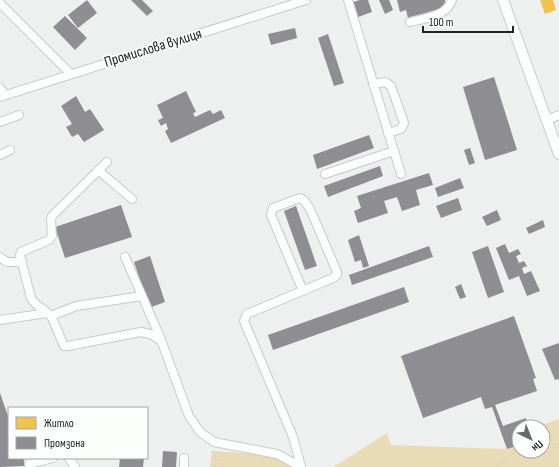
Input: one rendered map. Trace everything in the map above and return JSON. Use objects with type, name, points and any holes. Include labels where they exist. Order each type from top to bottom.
[{"type":"main road","points":[[503,0],[559,154]]},
{"type":"street","name":"Промислова вулиця","points":[[3,96],[306,0]]},
{"type":"street","points":[[348,0],[401,174]]},
{"type":"street","points":[[410,22],[442,13],[450,7],[452,0]]},
{"type":"street","points":[[0,3],[71,74]]},
{"type":"street","points":[[374,84],[385,82],[391,86],[404,123],[401,129],[388,133]]},
{"type":"street","points":[[0,88],[3,96]]},
{"type":"street","points":[[0,122],[19,115]]},
{"type":"street","points":[[547,120],[559,115]]},
{"type":"street","points":[[0,155],[10,150]]},
{"type":"street","points":[[325,174],[394,151]]},
{"type":"street","points":[[107,162],[52,216],[52,236],[49,240],[21,252],[31,298],[34,304],[49,314],[64,346],[142,332],[150,334],[161,341]]},
{"type":"street","points":[[98,170],[132,199]]},
{"type":"street","points":[[301,467],[293,437],[244,321],[247,314],[303,291],[337,276],[337,272],[310,209],[304,200],[300,198],[273,208],[271,215],[303,291]]},
{"type":"street","points":[[0,257],[7,262],[22,262]]},
{"type":"street","points":[[125,257],[161,341],[188,416],[200,432],[214,442],[277,454],[301,467]]},
{"type":"street","points":[[0,320],[49,314],[76,306],[142,296]]},
{"type":"street","points":[[184,458],[184,467]]},
{"type":"street","points":[[29,464],[50,459]]},
{"type":"path","points":[[212,451],[224,467]]},
{"type":"path","points":[[497,467],[511,455]]},
{"type":"path","points":[[215,467],[216,457]]},
{"type":"shaded area","points":[[559,419],[559,467],[333,467],[387,433],[391,445],[507,449],[511,448],[511,459],[551,459],[551,422]]},
{"type":"shaded area","points":[[212,451],[253,454],[274,458],[291,467],[210,467]]},
{"type":"building: Житло","points":[[540,0],[553,0],[556,10],[545,14]]},
{"type":"building: Промзона","points":[[87,0],[97,13],[78,28],[68,15]]},
{"type":"building: Промзона","points":[[131,0],[142,0],[153,11],[147,16]]},
{"type":"building: Промзона","points":[[368,0],[372,12],[358,17],[353,2]]},
{"type":"building: Промзона","points":[[379,0],[389,0],[393,10],[385,14]]},
{"type":"building: Промзона","points":[[397,0],[445,0],[445,2],[442,8],[408,18],[406,10],[400,12]]},
{"type":"building: Промзона","points":[[65,16],[87,38],[75,50],[53,27]]},
{"type":"building: Промзона","points":[[295,28],[297,38],[271,45],[268,34]]},
{"type":"building: Промзона","points":[[328,34],[344,83],[334,86],[318,38]]},
{"type":"building: Промзона","points":[[494,77],[517,150],[485,160],[463,87]]},
{"type":"building: Промзона","points":[[186,91],[196,112],[193,113],[195,117],[210,110],[213,114],[221,110],[225,118],[171,143],[165,131],[168,129],[166,123],[161,126],[158,120],[163,118],[157,105]]},
{"type":"building: Промзона","points":[[76,96],[85,112],[90,109],[104,130],[84,142],[78,134],[72,137],[66,127],[72,124],[61,106]]},
{"type":"building: Промзона","points":[[369,135],[374,148],[317,169],[313,155]]},
{"type":"building: Промзона","points":[[470,148],[475,163],[469,165],[464,150]]},
{"type":"building: Промзона","points":[[380,166],[383,176],[328,197],[324,186]]},
{"type":"building: Промзона","points":[[429,173],[433,185],[416,190],[420,205],[402,211],[397,197],[384,201],[388,213],[358,223],[354,211],[361,208],[357,196]]},
{"type":"building: Промзона","points":[[460,178],[464,188],[438,197],[435,188]]},
{"type":"building: Промзона","points":[[458,198],[462,210],[441,218],[436,206]]},
{"type":"building: Промзона","points":[[121,205],[132,237],[65,258],[55,227]]},
{"type":"building: Промзона","points":[[296,206],[317,266],[305,270],[284,211]]},
{"type":"building: Промзона","points":[[497,210],[501,220],[487,226],[482,217]]},
{"type":"building: Промзона","points":[[543,220],[545,227],[529,234],[526,228]]},
{"type":"building: Промзона","points":[[359,235],[369,266],[363,268],[361,260],[355,262],[348,240]]},
{"type":"building: Промзона","points":[[505,244],[509,253],[518,249],[521,254],[516,256],[519,263],[524,261],[527,266],[522,268],[524,274],[531,271],[540,291],[527,296],[519,276],[509,280],[496,248]]},
{"type":"building: Промзона","points":[[429,246],[433,257],[352,285],[349,275]]},
{"type":"building: Промзона","points":[[488,246],[504,292],[488,298],[472,252]]},
{"type":"building: Промзона","points":[[150,256],[165,302],[149,308],[134,262]]},
{"type":"building: Промзона","points":[[461,284],[466,297],[460,299],[455,287]]},
{"type":"building: Промзона","points":[[404,287],[409,302],[273,350],[268,335]]},
{"type":"building: Промзона","points":[[514,316],[536,378],[533,379],[537,391],[495,405],[503,426],[511,423],[511,448],[507,449],[492,407],[485,409],[481,397],[423,418],[401,356]]},
{"type":"building: Промзона","points":[[559,343],[559,379],[555,380],[542,349]]},
{"type":"building: Промзона","points":[[0,393],[8,416],[8,459],[23,459],[26,466],[0,467]]},
{"type":"building: Промзона","points":[[163,451],[177,452],[176,467],[162,467]]},
{"type":"building: Промзона","points":[[120,459],[144,459],[143,467],[119,467]]}]
